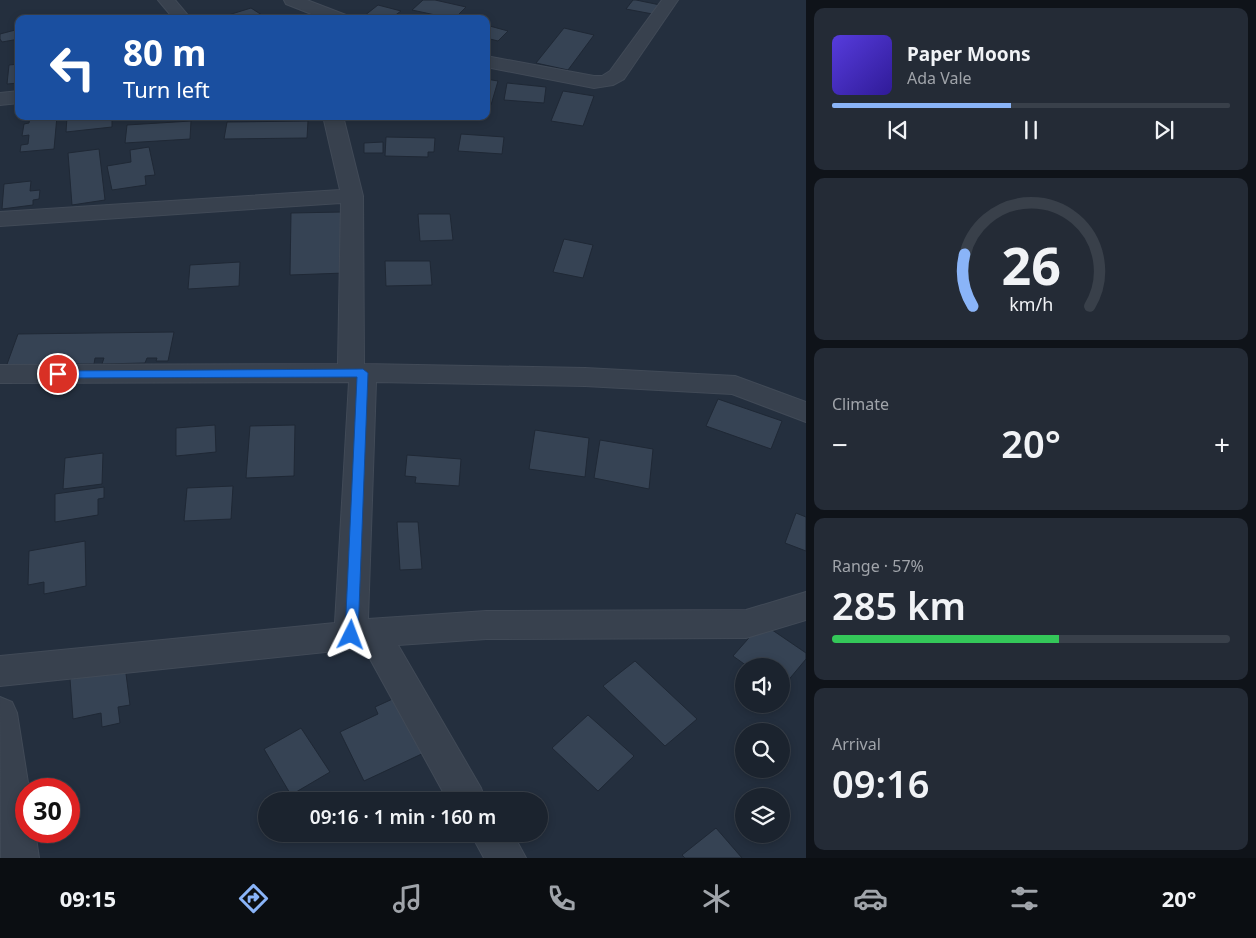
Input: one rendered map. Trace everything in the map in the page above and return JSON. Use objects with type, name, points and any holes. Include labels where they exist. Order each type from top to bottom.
[{"type":"street","points":[[166,0],[179,15]]},
{"type":"street","points":[[490,63],[581,80],[606,81],[617,75],[670,0]]},
{"type":"street","points":[[300,1],[331,15]]},
{"type":"street","points":[[0,99],[15,97]]},
{"type":"street","points":[[334,120],[352,196],[362,634],[462,792]]},
{"type":"street","points":[[0,219],[352,196]]},
{"type":"street","points":[[0,374],[357,373],[585,377],[735,384],[806,412]]},
{"type":"street","points":[[0,671],[362,634],[486,625],[746,624],[806,606]]},
{"type":"street","points":[[0,714],[20,858]]},
{"type":"street","points":[[496,842],[507,858]]},
{"type":"building","points":[[423,0],[435,0],[466,7],[458,15],[435,15],[412,10]]},
{"type":"building","points":[[633,0],[665,6],[658,15],[626,9]]},
{"type":"building","points":[[378,5],[401,11],[396,15],[365,15]]},
{"type":"building","points":[[251,8],[262,15],[228,15]]},
{"type":"building","points":[[490,26],[508,31],[498,41],[490,39]]},
{"type":"building","points":[[564,28],[594,35],[568,70],[536,63]]},
{"type":"building","points":[[15,30],[15,40],[2,42],[0,34]]},
{"type":"building","points":[[15,64],[15,83],[7,84],[9,65]]},
{"type":"building","points":[[490,80],[498,81],[490,105]]},
{"type":"building","points":[[507,83],[546,87],[544,103],[504,100]]},
{"type":"building","points":[[563,91],[594,96],[583,126],[551,121]]},
{"type":"building","points":[[30,120],[57,120],[54,149],[20,152],[21,145],[28,144],[29,135],[22,136],[24,124],[29,123]]},
{"type":"building","points":[[67,120],[112,120],[112,127],[66,132]]},
{"type":"building","points":[[191,121],[190,139],[125,143],[127,125]]},
{"type":"building","points":[[308,121],[307,138],[224,139],[227,122]]},
{"type":"building","points":[[461,134],[504,137],[502,154],[458,151]]},
{"type":"building","points":[[386,137],[435,138],[434,152],[428,152],[428,157],[385,156]]},
{"type":"building","points":[[383,142],[383,153],[364,153],[364,143]]},
{"type":"building","points":[[149,147],[155,175],[145,176],[146,185],[112,190],[107,166],[131,162],[130,150]]},
{"type":"building","points":[[99,149],[105,200],[72,205],[68,153]]},
{"type":"building","points":[[31,181],[30,191],[40,190],[39,199],[33,200],[33,205],[2,209],[4,184]]},
{"type":"building","points":[[342,212],[344,273],[290,275],[291,213]]},
{"type":"building","points":[[418,214],[450,214],[453,240],[420,241]]},
{"type":"building","points":[[564,239],[593,245],[583,278],[553,272]]},
{"type":"building","points":[[385,261],[430,261],[432,285],[386,286]]},
{"type":"building","points":[[240,262],[239,286],[188,289],[190,265]]},
{"type":"building","points":[[174,332],[168,361],[156,361],[157,358],[147,358],[145,363],[102,364],[104,358],[95,358],[94,364],[53,364],[54,361],[42,361],[41,367],[6,367],[18,334]]},
{"type":"building","points":[[718,399],[782,421],[771,449],[706,426]]},
{"type":"building","points":[[215,425],[216,452],[176,456],[176,428]]},
{"type":"building","points":[[295,425],[294,476],[246,478],[250,426]]},
{"type":"building","points":[[535,430],[589,438],[585,477],[529,469]]},
{"type":"building","points":[[600,440],[653,449],[649,489],[594,478]]},
{"type":"building","points":[[103,453],[102,484],[63,489],[65,458]]},
{"type":"building","points":[[407,455],[461,459],[459,486],[415,483],[416,477],[405,476]]},
{"type":"building","points":[[233,486],[231,519],[184,521],[187,488]]},
{"type":"building","points":[[104,487],[104,498],[98,499],[98,515],[55,522],[55,494]]},
{"type":"building","points":[[796,513],[806,517],[806,551],[785,543]]},
{"type":"building","points":[[397,522],[418,522],[422,569],[400,570]]},
{"type":"building","points":[[85,541],[86,586],[44,594],[44,582],[28,585],[29,551]]},
{"type":"building","points":[[762,623],[806,653],[806,659],[790,678],[790,658],[736,658],[733,656]]},
{"type":"building","points":[[635,661],[697,719],[665,746],[603,686]]},
{"type":"building","points":[[125,666],[130,705],[118,707],[120,723],[102,727],[101,713],[73,719],[70,679]]},
{"type":"building","points":[[397,697],[428,751],[364,781],[340,732],[378,714],[375,707]]},
{"type":"building","points":[[588,715],[634,756],[598,791],[552,748]]},
{"type":"building","points":[[301,728],[330,772],[296,792],[289,792],[264,749]]},
{"type":"building","points":[[716,828],[742,858],[685,858],[682,855]]},
{"type":"route","points":[[58,374],[363,373],[351,635]]}]
